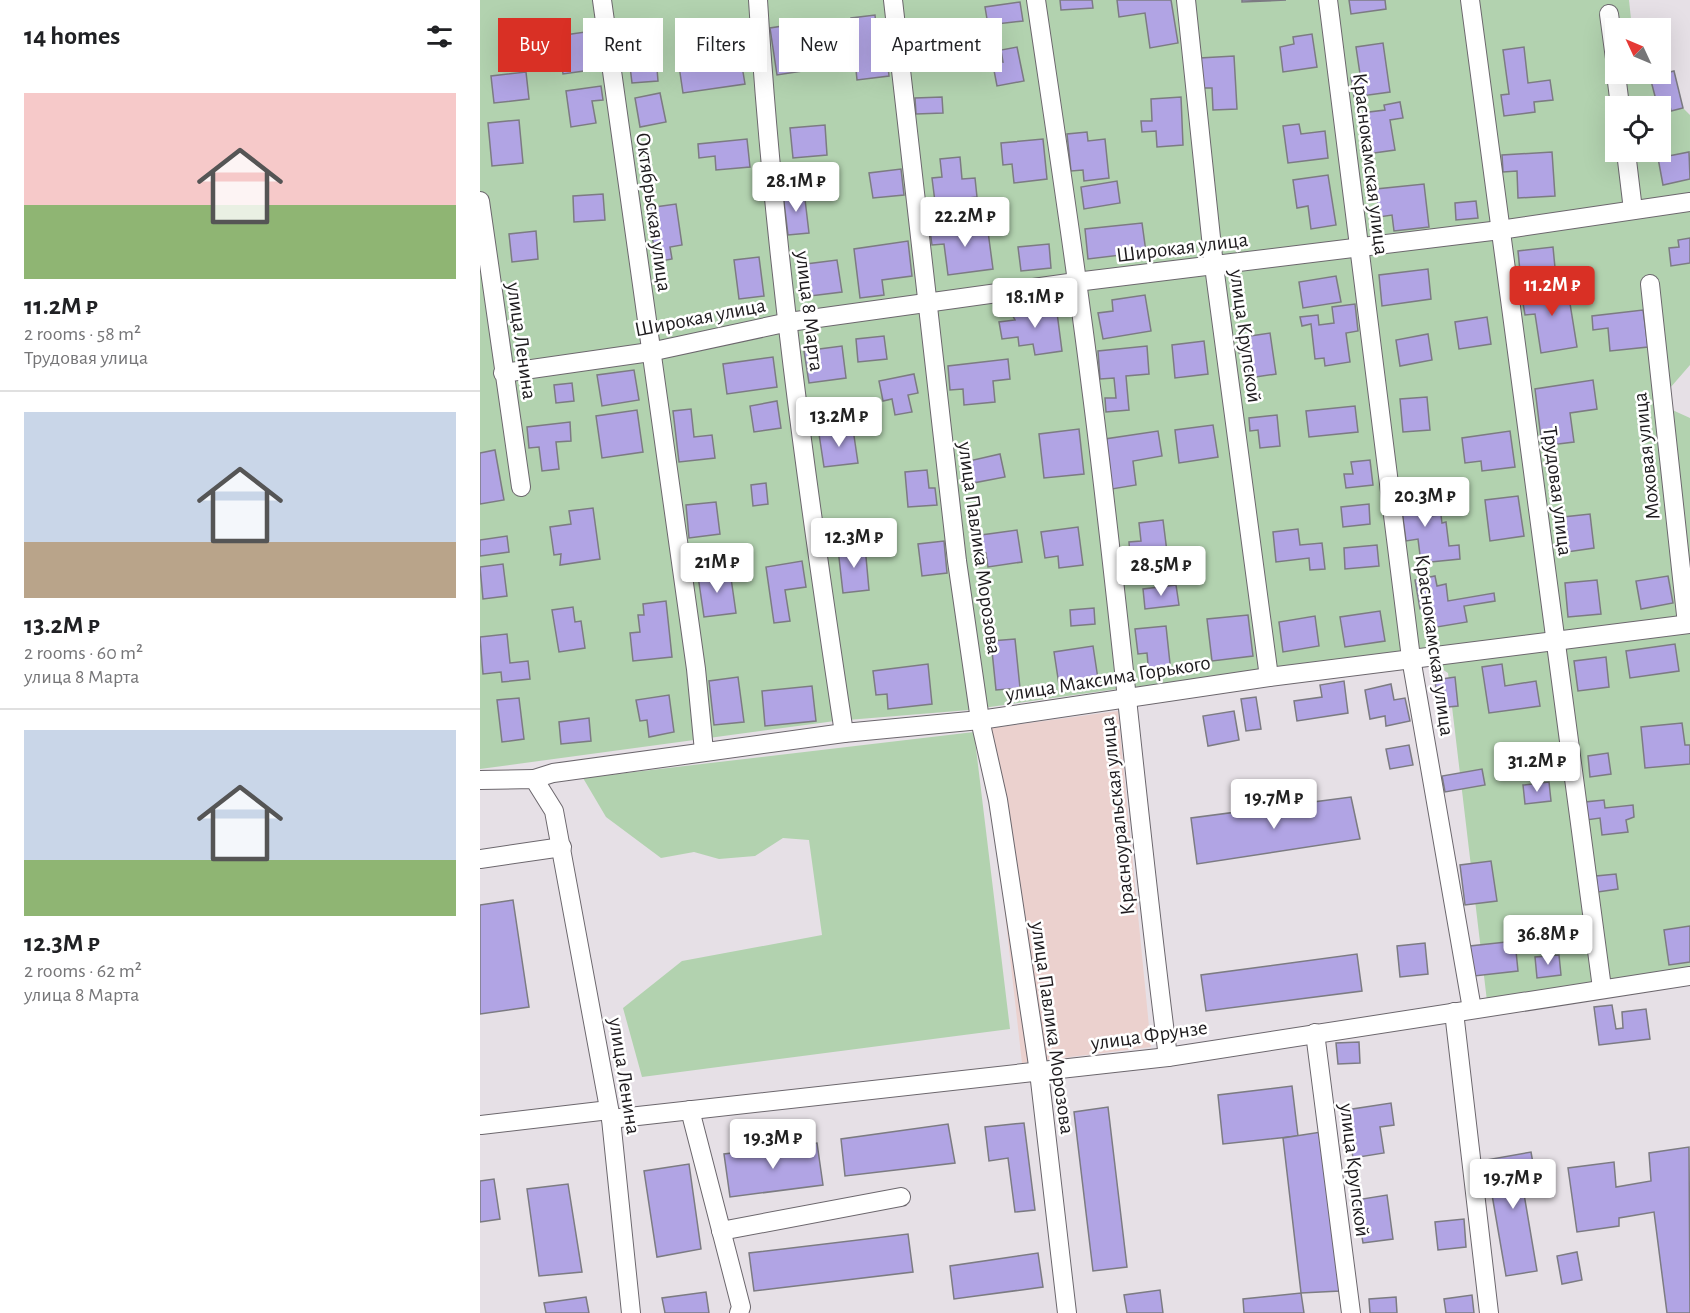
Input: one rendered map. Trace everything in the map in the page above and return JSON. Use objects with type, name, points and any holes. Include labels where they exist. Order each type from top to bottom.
[{"type":"street","name":"Октябрьская улица","points":[[602,0],[696,669],[704,751]]},
{"type":"street","name":"улица 8 Марта","points":[[758,0],[767,144],[819,566],[844,733]]},
{"type":"street","name":"улица Павлика Морозова","points":[[892,0],[957,561],[980,720],[998,800],[1040,1072],[1067,1313]]},
{"type":"street","name":"Красноуральская улица","points":[[1036,0],[1076,282],[1128,698],[1149,912],[1168,1057]]},
{"type":"street","name":"улица Крупской","points":[[1186,0],[1214,266],[1269,677]]},
{"type":"street","name":"Краснокамская улица","points":[[1328,0],[1411,658],[1463,1011],[1489,1313]]},
{"type":"street","name":"Трудовая улица","points":[[1470,0],[1602,988]]},
{"type":"street","points":[[1609,14],[1610,18]]},
{"type":"street","points":[[1627,162],[1633,210]]},
{"type":"street","name":"улица Ленина","points":[[480,201],[521,487]]},
{"type":"street","name":"Широкая улица","points":[[503,373],[650,352],[789,322],[1076,282],[1500,230],[1690,202]]},
{"type":"street","name":"Моховая улица","points":[[1650,284],[1689,624]]},
{"type":"street","name":"улица Максима Горького","points":[[480,780],[534,778],[553,772],[704,751],[844,733],[980,720],[1269,677],[1555,639],[1689,624]]},
{"type":"street","points":[[480,859],[562,847],[554,811],[534,778]]},
{"type":"street","name":"улица Ленина","points":[[562,847],[610,1114],[631,1313]]},
{"type":"street","name":"улица Фрунзе","points":[[481,1125],[690,1110],[1168,1057],[1690,976]]},
{"type":"street","name":"улица Крупской","points":[[1316,1033],[1351,1313]]},
{"type":"street","points":[[690,1110],[741,1307],[739,1313]]},
{"type":"street","points":[[721,1231],[901,1197]]},
{"type":"shaded area","points":[[1118,711],[1151,1047],[1022,1063],[984,729]]},
{"type":"green space","points":[[480,0],[1629,0],[1631,18],[1605,18],[1605,84],[1669,84],[1683,108],[1690,115],[1690,365],[1657,403],[1690,418],[1690,977],[1487,1001],[1448,673],[1419,654],[1117,689],[969,710],[835,721],[480,769]]},
{"type":"green space","points":[[974,732],[1010,1029],[642,1077],[623,1008],[682,961],[822,935],[809,840],[783,838],[755,856],[719,859],[694,852],[661,858],[606,817],[583,778]]},
{"type":"building","points":[[1060,0],[1092,0],[1093,8],[1061,10]]},
{"type":"building","points":[[1117,0],[1171,0],[1178,43],[1150,48],[1145,13],[1119,17]]},
{"type":"building","points":[[1242,0],[1286,0],[1242,2]]},
{"type":"building","points":[[1349,0],[1385,0],[1386,9],[1351,14]]},
{"type":"building","points":[[1020,2],[1023,21],[1002,23],[1002,18],[987,18],[985,7]]},
{"type":"building","points":[[875,15],[875,18],[871,18],[871,72],[889,72],[889,76],[857,80],[859,18],[851,18]]},
{"type":"building","points":[[779,27],[779,72],[796,72],[777,75],[770,28]]},
{"type":"building","points":[[583,32],[583,71],[563,74],[563,72],[571,72],[571,34]]},
{"type":"building","points":[[1312,34],[1317,67],[1283,72],[1280,47],[1294,44],[1293,37]]},
{"type":"building","points":[[1383,43],[1390,92],[1354,97],[1351,78],[1360,74],[1356,47]]},
{"type":"building","points":[[1017,47],[1024,81],[997,86],[994,72],[1002,72],[1002,50]]},
{"type":"building","points":[[1524,47],[1528,83],[1550,80],[1553,100],[1534,102],[1535,112],[1504,116],[1501,95],[1509,94],[1503,50]]},
{"type":"building","points":[[1234,56],[1237,109],[1213,110],[1212,88],[1202,88],[1200,58]]},
{"type":"building","points":[[1674,71],[1683,108],[1671,111],[1671,96],[1655,96],[1652,84],[1671,84],[1671,72]]},
{"type":"building","points":[[526,72],[529,99],[494,103],[491,76]]},
{"type":"building","points":[[631,72],[657,72],[658,81],[632,83]]},
{"type":"building","points":[[680,72],[743,72],[745,84],[683,93]]},
{"type":"building","points":[[601,86],[603,100],[592,101],[596,123],[571,127],[566,91]]},
{"type":"building","points":[[660,93],[666,122],[640,127],[635,98]]},
{"type":"building","points":[[942,97],[943,113],[916,114],[915,98]]},
{"type":"building","points":[[1181,97],[1183,145],[1157,147],[1156,131],[1142,132],[1141,121],[1152,121],[1151,99]]},
{"type":"building","points":[[1400,102],[1403,118],[1390,120],[1395,150],[1367,154],[1361,113],[1385,110],[1384,105]]},
{"type":"building","points":[[519,120],[523,163],[492,166],[488,123]]},
{"type":"building","points":[[1299,124],[1301,134],[1325,131],[1328,158],[1288,163],[1283,126]]},
{"type":"building","points":[[825,125],[827,155],[793,158],[790,128]]},
{"type":"building","points":[[1087,132],[1088,141],[1105,139],[1109,178],[1084,181],[1083,170],[1071,171],[1067,134]]},
{"type":"building","points":[[747,139],[750,167],[716,170],[715,156],[699,158],[698,144]]},
{"type":"building","points":[[1043,139],[1047,179],[1014,183],[1012,164],[1003,165],[1001,143]]},
{"type":"building","points":[[1552,152],[1555,196],[1518,198],[1517,171],[1503,172],[1502,155]]},
{"type":"building","points":[[1689,152],[1690,179],[1663,185],[1659,162],[1671,162],[1671,155]]},
{"type":"building","points":[[960,157],[962,179],[975,178],[977,197],[935,202],[932,178],[942,177],[940,159]]},
{"type":"building","points":[[901,169],[904,195],[873,198],[869,173]]},
{"type":"building","points":[[1328,175],[1336,225],[1311,229],[1308,206],[1297,208],[1293,180]]},
{"type":"building","points":[[1117,181],[1120,203],[1084,209],[1081,187]]},
{"type":"building","points":[[1424,184],[1429,227],[1394,231],[1392,215],[1379,217],[1376,189]]},
{"type":"building","points":[[804,191],[809,233],[788,235],[783,194]]},
{"type":"building","points":[[603,194],[605,220],[574,222],[573,196]]},
{"type":"building","points":[[1476,201],[1478,218],[1456,220],[1455,203]]},
{"type":"building","points":[[676,204],[682,245],[670,247],[672,259],[656,262],[648,208]]},
{"type":"building","points":[[1142,223],[1146,252],[1088,259],[1085,229]]},
{"type":"building","points":[[987,224],[993,269],[948,275],[944,244],[932,245],[930,231]]},
{"type":"building","points":[[536,231],[538,259],[512,262],[509,234]]},
{"type":"building","points":[[1690,238],[1690,263],[1671,266],[1669,248],[1679,247],[1678,240]]},
{"type":"building","points":[[908,241],[912,276],[882,280],[884,295],[860,298],[854,249]]},
{"type":"building","points":[[1049,244],[1051,268],[1021,271],[1018,247]]},
{"type":"building","points":[[1553,247],[1556,278],[1521,282],[1518,251]]},
{"type":"building","points":[[759,257],[764,296],[739,299],[734,260]]},
{"type":"building","points":[[837,260],[842,292],[802,297],[798,265]]},
{"type":"building","points":[[1428,269],[1431,299],[1382,306],[1379,275]]},
{"type":"building","points":[[1336,276],[1341,302],[1303,308],[1299,282]]},
{"type":"building","points":[[1567,285],[1577,347],[1541,353],[1535,314],[1525,315],[1521,292]]},
{"type":"building","points":[[1145,295],[1151,331],[1103,339],[1098,313],[1113,311],[1112,300]]},
{"type":"building","points":[[1355,304],[1358,331],[1346,333],[1350,362],[1325,366],[1324,358],[1315,359],[1311,324],[1302,326],[1300,317],[1318,315],[1319,325],[1334,323],[1332,307]]},
{"type":"building","points":[[1056,305],[1062,351],[1035,355],[1033,344],[1019,346],[1018,337],[1002,339],[999,322],[1015,320],[1010,311]]},
{"type":"building","points":[[1643,310],[1648,347],[1610,351],[1608,328],[1593,330],[1592,316]]},
{"type":"building","points":[[1487,317],[1491,344],[1459,349],[1455,322]]},
{"type":"building","points":[[1270,333],[1276,374],[1249,378],[1246,352],[1239,353],[1237,338]]},
{"type":"building","points":[[1428,334],[1432,360],[1400,366],[1396,340]]},
{"type":"building","points":[[884,336],[887,359],[858,362],[856,339]]},
{"type":"building","points":[[1204,341],[1208,374],[1175,378],[1172,345]]},
{"type":"building","points":[[842,346],[846,378],[809,383],[804,351]]},
{"type":"building","points":[[1147,346],[1149,374],[1126,376],[1129,410],[1106,412],[1105,398],[1116,398],[1114,378],[1100,379],[1098,351]]},
{"type":"building","points":[[773,357],[777,387],[727,394],[723,364]]},
{"type":"building","points":[[1008,359],[1010,379],[993,381],[995,402],[964,405],[963,389],[950,390],[948,366]]},
{"type":"building","points":[[634,370],[639,400],[602,406],[597,375]]},
{"type":"building","points":[[914,374],[918,393],[908,395],[912,412],[895,415],[892,399],[883,401],[879,381]]},
{"type":"building","points":[[1593,380],[1597,409],[1570,413],[1574,442],[1542,446],[1535,389]]},
{"type":"building","points":[[572,383],[574,401],[556,403],[554,385]]},
{"type":"building","points":[[1427,397],[1430,430],[1403,432],[1400,399]]},
{"type":"building","points":[[777,401],[781,428],[754,432],[750,406]]},
{"type":"building","points":[[1355,406],[1358,432],[1309,437],[1306,411]]},
{"type":"building","points":[[691,409],[694,437],[712,435],[715,458],[679,462],[673,411]]},
{"type":"building","points":[[637,410],[643,452],[602,458],[596,416]]},
{"type":"building","points":[[1277,415],[1280,446],[1260,448],[1258,430],[1250,431],[1249,418]]},
{"type":"building","points":[[570,422],[571,441],[556,442],[559,469],[542,471],[539,447],[529,448],[527,427]]},
{"type":"building","points":[[1213,425],[1218,457],[1179,463],[1175,430]]},
{"type":"building","points":[[853,429],[858,463],[824,467],[819,434]]},
{"type":"building","points":[[1079,429],[1084,474],[1044,478],[1039,434]]},
{"type":"building","points":[[1158,431],[1162,456],[1133,461],[1136,485],[1112,489],[1105,439]]},
{"type":"building","points":[[1510,431],[1515,467],[1482,471],[1481,461],[1465,463],[1462,438]]},
{"type":"building","points":[[495,450],[504,500],[480,504],[480,453]]},
{"type":"building","points":[[1000,454],[1005,477],[973,483],[969,461]]},
{"type":"building","points":[[1370,460],[1373,485],[1346,488],[1344,474],[1353,474],[1351,462]]},
{"type":"building","points":[[927,470],[929,488],[935,488],[937,505],[908,507],[905,472]]},
{"type":"building","points":[[1411,478],[1415,505],[1428,504],[1429,516],[1441,515],[1442,523],[1446,522],[1449,546],[1459,545],[1460,559],[1421,563],[1418,539],[1406,541],[1398,480]]},
{"type":"building","points":[[766,483],[768,504],[753,506],[751,485]]},
{"type":"building","points":[[1518,496],[1524,536],[1490,541],[1485,500]]},
{"type":"building","points":[[716,502],[720,534],[689,538],[686,505]]},
{"type":"building","points":[[1369,504],[1370,524],[1343,527],[1341,507]]},
{"type":"building","points":[[593,508],[600,559],[560,565],[561,554],[554,555],[550,527],[571,524],[569,511]]},
{"type":"building","points":[[1590,514],[1594,548],[1567,552],[1563,517]]},
{"type":"building","points":[[1163,520],[1167,552],[1130,556],[1129,542],[1141,541],[1139,523]]},
{"type":"building","points":[[1078,527],[1083,565],[1059,568],[1058,556],[1045,558],[1041,532]]},
{"type":"building","points":[[1298,529],[1300,545],[1322,543],[1325,569],[1310,570],[1309,558],[1276,562],[1273,532]]},
{"type":"building","points":[[1017,530],[1022,562],[988,567],[986,553],[977,554],[974,536]]},
{"type":"building","points":[[507,536],[509,552],[480,556],[480,540]]},
{"type":"building","points":[[944,541],[947,573],[922,576],[918,544]]},
{"type":"building","points":[[1377,545],[1379,566],[1345,569],[1344,548]]},
{"type":"building","points":[[865,546],[869,590],[843,593],[838,549]]},
{"type":"building","points":[[802,561],[806,587],[785,590],[790,621],[774,623],[766,567]]},
{"type":"building","points":[[503,564],[507,596],[483,599],[480,567]]},
{"type":"building","points":[[730,571],[736,613],[704,617],[698,576]]},
{"type":"building","points":[[1435,576],[1437,586],[1446,584],[1448,601],[1494,593],[1495,601],[1464,606],[1467,622],[1431,628],[1428,611],[1420,609],[1415,580]]},
{"type":"building","points":[[1668,576],[1673,603],[1641,609],[1636,581]]},
{"type":"building","points":[[1597,580],[1601,614],[1568,617],[1565,583]]},
{"type":"building","points":[[1176,585],[1179,605],[1145,609],[1143,589]]},
{"type":"building","points":[[666,601],[672,657],[633,661],[630,633],[640,632],[638,615],[644,615],[643,604]]},
{"type":"building","points":[[573,607],[575,622],[581,621],[585,648],[559,652],[552,610]]},
{"type":"building","points":[[1094,608],[1095,624],[1071,626],[1070,610]]},
{"type":"building","points":[[1380,611],[1385,641],[1345,647],[1340,617]]},
{"type":"building","points":[[1248,615],[1253,656],[1212,661],[1207,619]]},
{"type":"building","points":[[1315,616],[1319,646],[1283,652],[1279,622]]},
{"type":"building","points":[[1166,626],[1171,673],[1149,675],[1147,653],[1138,654],[1135,629]]},
{"type":"building","points":[[507,634],[510,663],[528,661],[530,679],[502,682],[501,672],[483,674],[480,637]]},
{"type":"building","points":[[1015,639],[1020,688],[996,690],[991,641]]},
{"type":"building","points":[[1675,644],[1679,671],[1630,678],[1626,651]]},
{"type":"building","points":[[1093,646],[1098,679],[1059,685],[1054,652]]},
{"type":"building","points":[[1606,657],[1609,687],[1578,691],[1574,661]]},
{"type":"building","points":[[928,664],[932,704],[888,709],[887,694],[876,695],[873,671]]},
{"type":"building","points":[[1502,664],[1505,686],[1536,681],[1540,706],[1489,713],[1482,667]]},
{"type":"building","points":[[738,677],[744,722],[714,725],[709,681]]},
{"type":"building","points":[[1455,677],[1458,706],[1438,708],[1435,680]]},
{"type":"building","points":[[1344,681],[1348,713],[1297,721],[1294,701],[1322,697],[1320,685]]},
{"type":"building","points":[[1391,684],[1394,700],[1405,698],[1410,721],[1386,726],[1385,716],[1370,719],[1365,690]]},
{"type":"building","points":[[812,686],[816,721],[765,726],[762,691]]},
{"type":"building","points":[[669,695],[674,732],[649,737],[647,720],[640,721],[636,700]]},
{"type":"building","points":[[1256,697],[1261,729],[1246,731],[1241,699]]},
{"type":"building","points":[[519,698],[524,739],[502,742],[497,700]]},
{"type":"building","points":[[1234,711],[1239,740],[1208,746],[1203,716]]},
{"type":"building","points":[[589,718],[591,741],[561,744],[559,722]]},
{"type":"building","points":[[1682,723],[1685,745],[1690,745],[1690,764],[1645,768],[1641,727]]},
{"type":"building","points":[[1409,745],[1413,765],[1390,769],[1386,749]]},
{"type":"building","points":[[1608,753],[1611,774],[1590,777],[1588,756]]},
{"type":"building","points":[[1482,769],[1485,785],[1445,792],[1442,776]]},
{"type":"building","points":[[1549,782],[1551,801],[1525,804],[1523,785]]},
{"type":"building","points":[[1351,797],[1360,839],[1197,864],[1191,818]]},
{"type":"building","points":[[1604,800],[1605,808],[1633,805],[1634,817],[1626,820],[1628,832],[1602,835],[1600,818],[1586,820],[1585,802]]},
{"type":"building","points":[[1491,861],[1497,901],[1465,905],[1460,865]]},
{"type":"building","points":[[1616,874],[1618,889],[1598,892],[1596,876]]},
{"type":"building","points":[[513,900],[529,1007],[480,1014],[480,905]]},
{"type":"building","points":[[1690,926],[1690,962],[1669,965],[1664,930]]},
{"type":"building","points":[[1515,941],[1518,971],[1474,976],[1470,946]]},
{"type":"building","points":[[1425,943],[1428,974],[1400,977],[1397,946]]},
{"type":"building","points":[[1357,954],[1362,991],[1206,1011],[1201,975]]},
{"type":"building","points":[[1559,955],[1561,975],[1537,978],[1535,957]]},
{"type":"building","points":[[1612,1005],[1616,1029],[1623,1028],[1622,1012],[1646,1009],[1650,1039],[1599,1045],[1594,1007]]},
{"type":"building","points":[[1359,1042],[1360,1063],[1338,1064],[1336,1043]]},
{"type":"building","points":[[1292,1086],[1298,1136],[1223,1144],[1218,1095]]},
{"type":"building","points":[[1391,1103],[1394,1125],[1380,1127],[1384,1153],[1353,1158],[1346,1110]]},
{"type":"building","points":[[1108,1107],[1127,1267],[1093,1271],[1074,1112]]},
{"type":"building","points":[[1024,1123],[1035,1210],[1015,1212],[1008,1158],[989,1161],[985,1127]]},
{"type":"building","points":[[948,1124],[955,1163],[845,1176],[841,1139]]},
{"type":"building","points":[[1321,1132],[1340,1291],[1301,1293],[1283,1138]]},
{"type":"building","points":[[817,1143],[823,1185],[730,1197],[724,1154]]},
{"type":"building","points":[[1689,1147],[1690,1313],[1667,1313],[1654,1212],[1619,1218],[1619,1226],[1577,1232],[1568,1168],[1614,1162],[1616,1187],[1651,1181],[1649,1153]]},
{"type":"building","points":[[1531,1152],[1537,1186],[1523,1188],[1537,1271],[1506,1276],[1486,1160]]},
{"type":"building","points":[[689,1164],[701,1249],[657,1257],[644,1171]]},
{"type":"building","points":[[494,1179],[500,1219],[480,1222],[480,1181]]},
{"type":"building","points":[[568,1184],[582,1272],[539,1276],[527,1189]]},
{"type":"building","points":[[1387,1195],[1393,1239],[1363,1243],[1356,1200]]},
{"type":"building","points":[[1464,1219],[1466,1247],[1438,1250],[1435,1222]]},
{"type":"building","points":[[908,1234],[913,1272],[754,1291],[749,1253]]},
{"type":"building","points":[[1577,1252],[1582,1280],[1562,1284],[1557,1256]]},
{"type":"building","points":[[1038,1253],[1043,1287],[954,1299],[950,1266]]},
{"type":"building","points":[[1160,1290],[1163,1313],[1127,1313],[1124,1295]]},
{"type":"building","points":[[706,1292],[709,1313],[665,1313],[662,1298]]},
{"type":"building","points":[[1301,1293],[1304,1313],[1244,1313],[1243,1299]]},
{"type":"building","points":[[1472,1295],[1474,1313],[1446,1313],[1444,1299]]},
{"type":"building","points":[[586,1297],[589,1313],[546,1313],[544,1303]]},
{"type":"building","points":[[1396,1297],[1397,1313],[1370,1313],[1369,1299]]}]
